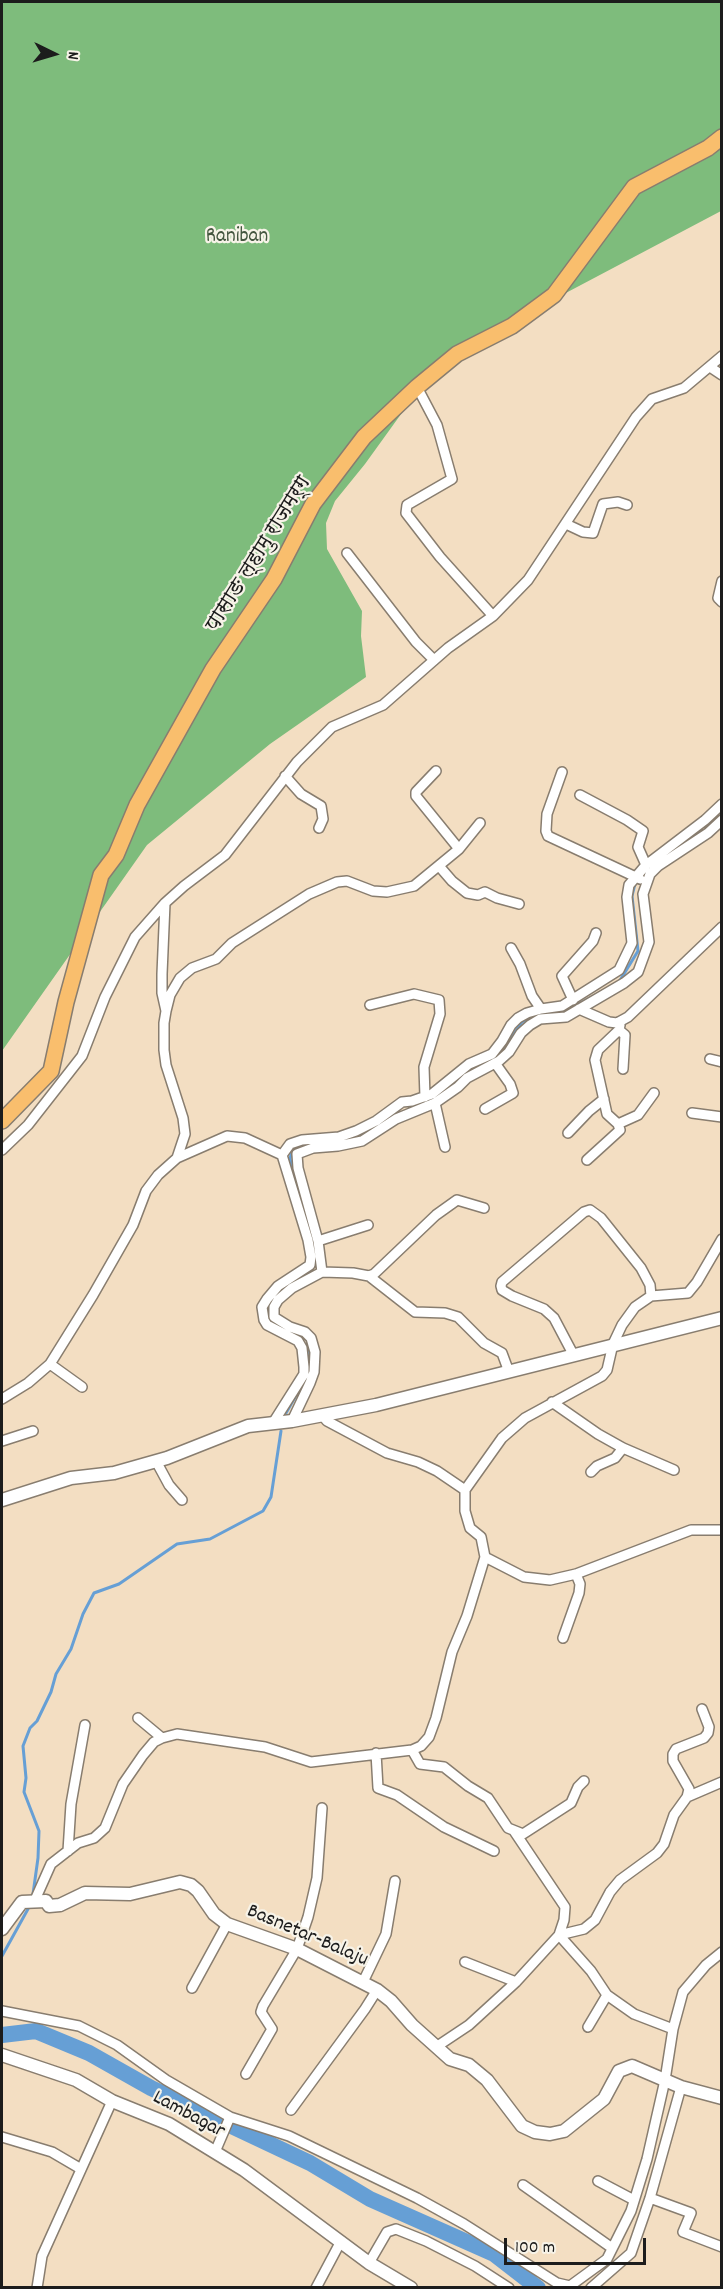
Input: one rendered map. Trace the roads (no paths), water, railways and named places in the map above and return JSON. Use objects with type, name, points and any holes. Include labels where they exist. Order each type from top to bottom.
[{"type":"main road","name":"पासाङ ल्हामु राजमर्ग","points":[[2,1121],[51,1071],[66,1002],[101,875],[116,855],[136,805],[213,669],[274,579],[313,504],[364,437],[417,387],[457,354],[512,326],[554,295],[634,187],[708,148],[722,136]]},
{"type":"street","points":[[2,1150],[28,1125],[82,1056],[105,997],[135,937],[165,903],[184,885],[225,855],[285,776],[332,727],[383,705],[434,660],[493,616],[528,580],[636,417],[652,399],[684,388],[722,356]]},
{"type":"street","points":[[710,367],[722,375]]},
{"type":"street","points":[[417,387],[437,425],[452,479],[407,505],[406,513],[493,616]]},
{"type":"street","points":[[566,524],[583,532],[593,533],[603,504],[618,502],[627,505]]},
{"type":"street","points":[[347,554],[409,633],[434,660]]},
{"type":"street","points":[[722,580],[718,598],[722,602]]},
{"type":"street","points":[[436,771],[416,792],[416,796],[459,849]]},
{"type":"street","points":[[562,772],[548,814],[546,831],[548,836],[641,879]]},
{"type":"street","points":[[285,776],[302,794],[321,807],[323,819],[319,828]]},
{"type":"street","points":[[580,795],[643,831],[638,847],[646,865]]},
{"type":"street","points":[[322,1272],[318,1241],[298,1168],[297,1154],[314,1148],[338,1146],[362,1140],[396,1119],[435,1102],[495,1058],[511,1025],[527,1013],[580,1002],[617,988],[638,972],[649,942],[641,879],[646,865],[705,820],[722,804]]},
{"type":"street","points":[[282,1155],[290,1144],[302,1140],[339,1137],[356,1131],[376,1121],[402,1102],[432,1094],[469,1064],[509,1052],[521,1033],[540,1019],[566,1017],[580,1002],[619,970],[630,950],[632,936],[627,897],[629,885],[650,874],[708,833],[722,820]]},
{"type":"street","points":[[177,1158],[185,1134],[183,1118],[166,1065],[163,1035],[170,995],[180,978],[192,968],[216,959],[232,943],[309,894],[337,882],[347,881],[373,891],[387,892],[414,886],[459,849],[480,823]]},
{"type":"street","points":[[439,866],[467,893],[478,895],[485,892],[519,904]]},
{"type":"street","points":[[165,903],[162,993],[166,1011]]},
{"type":"street","points":[[587,1160],[620,1130],[618,1124],[607,1114],[595,1060],[596,1054],[618,1027],[722,927]]},
{"type":"street","points":[[596,933],[593,941],[562,976],[580,1002],[600,1019],[618,1027],[625,1035],[623,1069]]},
{"type":"street","points":[[511,948],[520,964],[531,996],[541,1009]]},
{"type":"street","points":[[370,1005],[414,994],[438,1000],[440,1014],[424,1067],[425,1097]]},
{"type":"street","points":[[485,1109],[513,1093],[495,1058]]},
{"type":"street","points":[[710,1059],[722,1062]]},
{"type":"street","points":[[618,1124],[638,1115],[654,1093]]},
{"type":"street","points":[[568,1133],[589,1111],[604,1100]]},
{"type":"street","points":[[435,1102],[445,1147]]},
{"type":"street","points":[[692,1113],[722,1117]]},
{"type":"street","points":[[2,1399],[28,1383],[50,1364],[133,1226],[146,1191],[158,1175],[177,1158],[227,1136],[245,1138],[282,1155],[308,1240],[312,1263],[278,1286],[262,1307],[267,1324],[298,1341],[302,1348],[304,1367],[304,1374],[273,1423]]},
{"type":"street","points":[[369,1276],[417,1235],[436,1215],[457,1200],[484,1209]]},
{"type":"street","points":[[573,1354],[554,1318],[544,1309],[502,1290],[501,1286],[502,1282],[584,1212],[590,1210],[594,1212],[641,1268],[650,1285],[651,1296]]},
{"type":"street","points":[[318,1241],[368,1225]]},
{"type":"street","points":[[2,1929],[25,1903],[51,1864],[78,1843],[94,1838],[105,1828],[123,1784],[143,1755],[162,1738],[177,1734],[265,1747],[311,1762],[412,1750],[421,1746],[429,1737],[436,1718],[452,1653],[467,1616],[485,1557],[481,1537],[470,1528],[465,1511],[465,1490],[502,1438],[525,1418],[602,1376],[607,1370],[613,1344],[622,1325],[635,1307],[651,1296],[688,1293],[722,1239]]},
{"type":"street","points":[[292,1421],[310,1383],[315,1352],[305,1332],[274,1317],[274,1306],[292,1288],[322,1272],[369,1276],[415,1312],[445,1313],[458,1317],[484,1343],[502,1353],[509,1372]]},
{"type":"street","points":[[2,1500],[71,1478],[114,1473],[156,1461],[248,1426],[292,1421],[440,1390],[493,1374],[509,1372],[722,1318]]},
{"type":"street","points":[[50,1364],[82,1387]]},
{"type":"street","points":[[552,1402],[598,1434],[623,1448],[674,1470]]},
{"type":"street","points":[[322,1415],[327,1421],[387,1453],[418,1462],[437,1471],[465,1490]]},
{"type":"street","points":[[2,1441],[33,1431]]},
{"type":"street","points":[[591,1472],[597,1466],[615,1458],[623,1448]]},
{"type":"street","points":[[156,1461],[169,1485],[182,1500]]},
{"type":"street","points":[[485,1557],[524,1577],[550,1580],[576,1574],[691,1530],[722,1530]]},
{"type":"street","points":[[563,1638],[579,1593],[580,1584],[576,1574]]},
{"type":"street","points":[[560,1935],[584,1929],[595,1920],[610,1892],[620,1880],[657,1853],[664,1844],[674,1815],[687,1797],[689,1789],[673,1761],[673,1754],[676,1749],[704,1738],[708,1733],[709,1727],[702,1709]]},
{"type":"street","points":[[138,1718],[162,1738]]},
{"type":"street","points":[[68,1851],[71,1804],[85,1725]]},
{"type":"street","points":[[412,1750],[420,1764],[444,1767],[488,1798],[508,1828],[523,1834],[571,1803],[578,1787],[584,1781]]},
{"type":"street","points":[[376,1753],[378,1788],[397,1795],[444,1827],[494,1851]]},
{"type":"street","points":[[687,1797],[722,1782]]},
{"type":"street","points":[[246,2074],[272,2029],[261,2012],[263,2006],[297,1949],[314,1896],[322,1808]]},
{"type":"street","points":[[436,2047],[469,2025],[516,1982],[560,1935],[565,1907],[514,1831]]},
{"type":"street","points":[[363,1982],[386,1934],[395,1881]]},
{"type":"street","name":"Basnetar-Balaju","points":[[25,1903],[46,1901],[49,1906],[60,1905],[86,1893],[130,1894],[180,1882],[191,1885],[214,1914],[227,1924],[297,1949],[377,1990],[450,2059],[469,2065],[487,2080],[522,2126],[535,2132],[550,2134],[564,2131],[604,2099],[619,2071],[632,2066],[681,2086],[722,2098]]},
{"type":"street","points":[[192,1988],[227,1924]]},
{"type":"street","points":[[560,1935],[591,1971],[607,1995],[634,2014],[673,2029]]},
{"type":"street","points":[[2,2011],[79,2026],[117,2045],[166,2080],[229,2119],[289,2136],[417,2198],[464,2224],[563,2286],[570,2286],[607,2259],[631,2211],[647,2159],[665,2079],[673,2029],[683,1992],[706,1965],[722,1952]]},
{"type":"street","points":[[465,1962],[516,1982]]},
{"type":"street","points":[[291,2110],[352,2029],[377,1990]]},
{"type":"street","points":[[588,2027],[607,1995]]},
{"type":"street","name":"Lambagar","points":[[2,2055],[76,2080],[112,2100],[169,2124],[276,2192],[369,2263],[411,2288]]},
{"type":"street","points":[[591,2288],[631,2253],[650,2198],[681,2086]]},
{"type":"street","points":[[37,2288],[42,2256],[112,2100]]},
{"type":"street","points":[[215,2152],[229,2119]]},
{"type":"street","points":[[2,2137],[52,2152],[81,2169]]},
{"type":"street","points":[[598,2181],[634,2200]]},
{"type":"street","points":[[523,2185],[612,2248]]},
{"type":"street","points":[[650,2198],[691,2213],[683,2232],[722,2247]]},
{"type":"street","points":[[631,2211],[643,2214]]},
{"type":"street","points":[[369,2263],[387,2232],[394,2229],[426,2241],[475,2266],[509,2288]]},
{"type":"street","points":[[316,2288],[341,2241]]},
{"type":"waterway","points":[[619,982],[638,951],[632,896],[635,884]]},
{"type":"waterway","points":[[546,1012],[558,1013],[568,1010],[597,994]]},
{"type":"waterway","points":[[434,1097],[461,1076],[494,1058],[522,1022],[537,1015]]},
{"type":"waterway","points":[[415,1104],[428,1100]]},
{"type":"waterway","points":[[343,1140],[366,1132]]},
{"type":"waterway","points":[[303,1144],[292,1150],[290,1159],[315,1247]]},
{"type":"waterway","points":[[297,1279],[311,1271],[316,1259]]},
{"type":"waterway","points":[[272,1300],[267,1313],[276,1325]]},
{"type":"waterway","points":[[298,1334],[306,1338],[310,1357],[308,1376],[301,1386]]},
{"type":"waterway","points":[[286,1413],[298,1392]]},
{"type":"waterway","points":[[33,1894],[39,1831],[24,1792],[26,1778],[23,1746],[30,1728],[37,1721],[51,1692],[56,1674],[71,1649],[83,1614],[94,1593],[119,1584],[177,1544],[210,1539],[263,1511],[271,1497],[281,1431]]},
{"type":"waterway","points":[[2,1956],[28,1909]]},
{"type":"waterway","points":[[2,2035],[36,2031],[89,2053],[151,2088],[310,2163],[370,2199],[494,2254],[538,2288]]},
{"type":"park label","name":"Raniban","points":[[237,238]]}]
